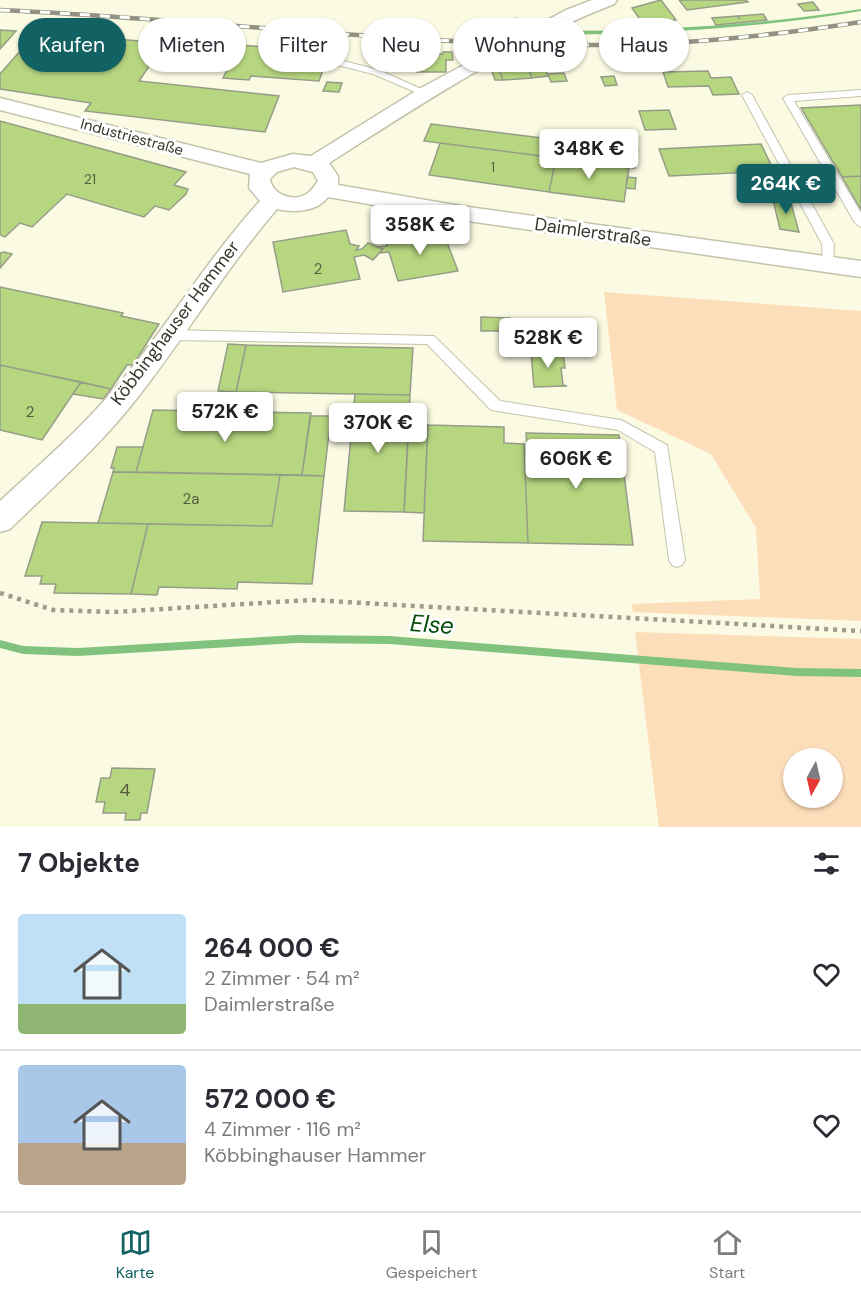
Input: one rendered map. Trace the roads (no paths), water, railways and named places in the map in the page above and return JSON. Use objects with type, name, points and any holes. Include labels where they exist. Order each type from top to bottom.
[{"type":"street","points":[[315,163],[425,93],[572,14],[608,0]]},
{"type":"street","name":"Industriestraße","points":[[0,104],[95,126],[264,171]]},
{"type":"street","points":[[293,160],[315,163],[328,175],[329,182],[325,190],[302,203],[272,201],[258,188],[259,179],[264,171],[272,166],[293,160]]},
{"type":"street","name":"Daimlerstraße","points":[[325,190],[461,213],[861,269]]},
{"type":"street","name":"Köbbinghauser Hammer","points":[[0,520],[115,405],[170,335],[238,240],[272,201]]},
{"type":"lane","points":[[349,65],[376,72],[425,93]]},
{"type":"lane","points":[[861,93],[788,98],[861,223]]},
{"type":"lane","points":[[747,95],[828,244],[829,264]]},
{"type":"lane","points":[[170,335],[430,339],[496,406],[621,425],[662,449],[677,560]]},
{"type":"waterway","points":[[587,33],[745,25],[861,10]]},
{"type":"waterway","name":"Else","points":[[0,644],[23,650],[78,652],[297,639],[389,640],[796,672],[861,673]]},
{"type":"railway","points":[[0,10],[516,44],[590,45],[726,39],[861,22]]}]
